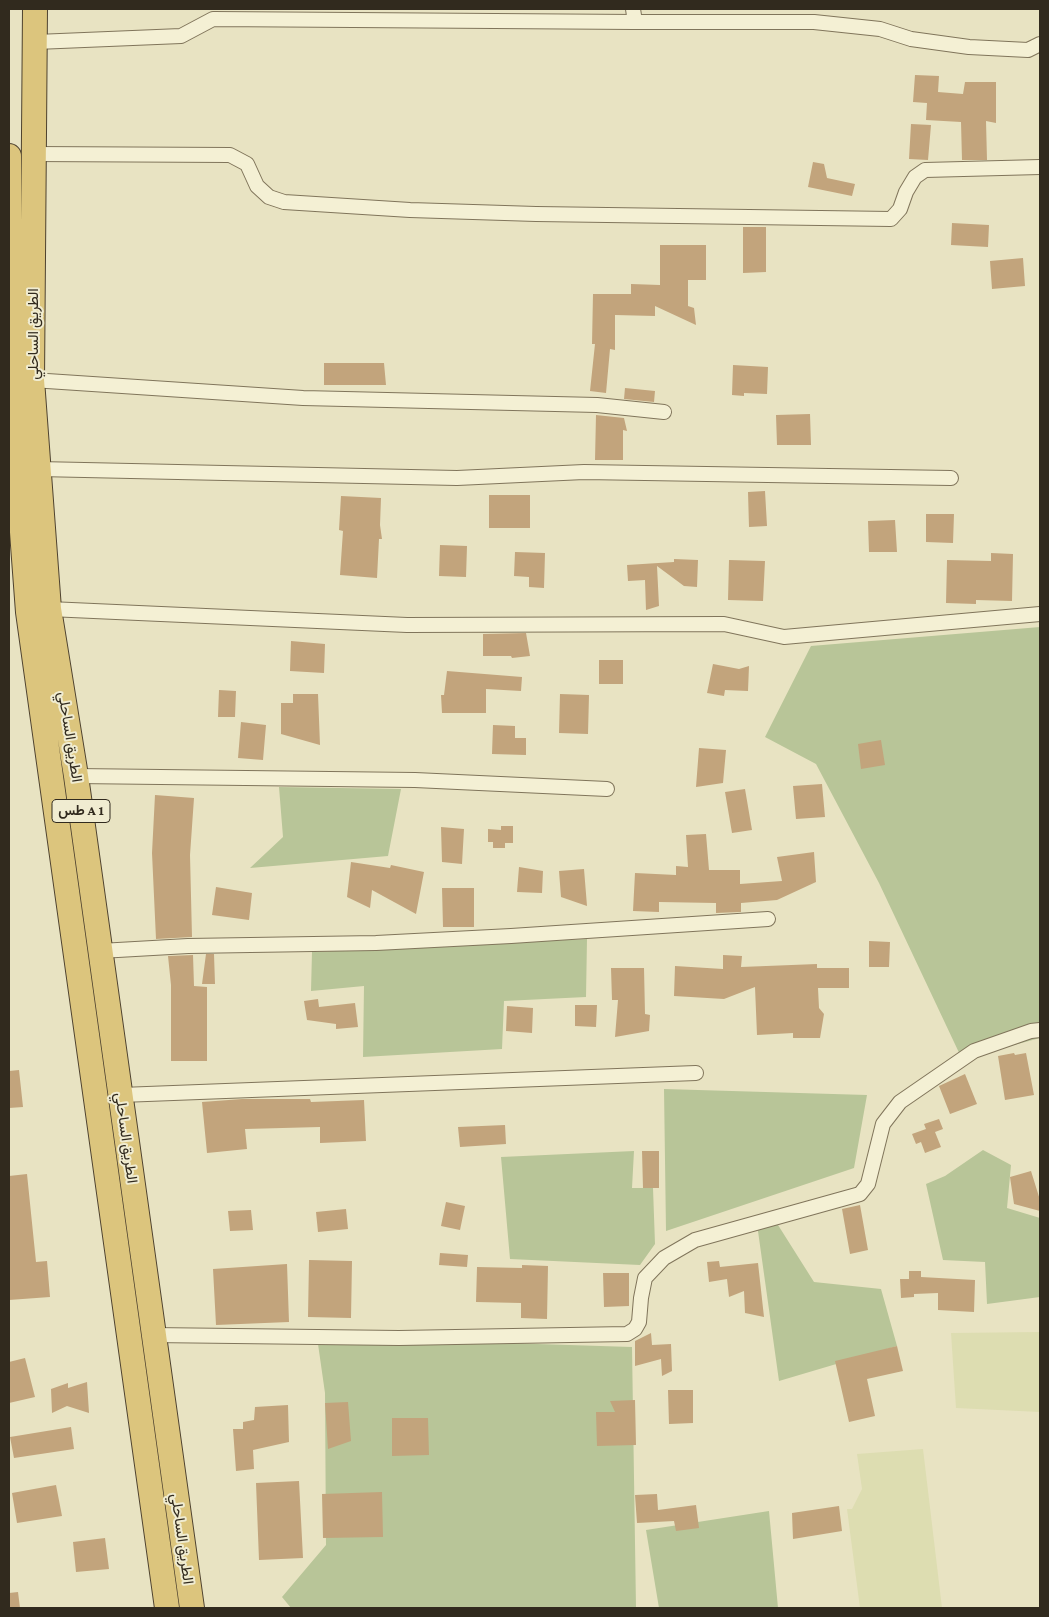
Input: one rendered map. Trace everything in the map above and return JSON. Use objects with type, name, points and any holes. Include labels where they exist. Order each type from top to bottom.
[{"type":"highway","name":"الطريق الساحلي","points":[[35,9],[32,380],[49,609],[76,776],[121,1095],[152,1335],[192,1608]]},
{"type":"highway","name":"الطريق الساحلي","points":[[9,156],[10,371],[28,612],[167,1608]]},
{"type":"street","points":[[36,42],[180,36],[213,20],[634,16],[814,22],[880,29],[911,39],[969,47],[1028,50],[1040,44]]},
{"type":"street","points":[[33,154],[230,155],[247,164],[257,186],[269,197],[284,202],[410,210],[565,215],[891,218],[900,209],[914,177],[925,170],[1040,167]]},
{"type":"street","points":[[32,380],[303,398],[598,405],[664,412]]},
{"type":"street","points":[[38,469],[458,478],[584,472],[951,478]]},
{"type":"street","points":[[49,609],[407,625],[724,624],[784,637],[1040,614]]},
{"type":"street","points":[[76,776],[425,780],[607,789]]},
{"type":"street","points":[[100,951],[188,946],[376,942],[482,937],[768,919]]},
{"type":"street","points":[[152,1335],[399,1338],[627,1334],[635,1329],[639,1322],[641,1298],[646,1278],[664,1258],[695,1240],[860,1194],[868,1184],[883,1124],[900,1102],[974,1051],[1031,1031],[1040,1030]]},
{"type":"street","points":[[121,1095],[696,1073]]},
{"type":"green space","points":[[1040,627],[1040,1038],[962,1059],[879,883],[816,764],[765,737],[811,646]]},
{"type":"green space","points":[[279,787],[401,789],[388,856],[250,868],[283,837]]},
{"type":"green space","points":[[587,939],[586,997],[504,1001],[502,1049],[363,1057],[364,986],[311,991],[312,952]]},
{"type":"green space","points":[[664,1089],[867,1095],[854,1168],[666,1231]]},
{"type":"green space","points":[[983,1150],[1011,1165],[1007,1208],[1040,1218],[1040,1297],[987,1304],[985,1262],[943,1260],[926,1184],[945,1176]]},
{"type":"green space","points":[[634,1151],[632,1188],[653,1188],[655,1244],[640,1265],[510,1259],[501,1157]]},
{"type":"green space","points":[[757,1224],[778,1225],[814,1282],[881,1289],[897,1346],[779,1381]]},
{"type":"green space","points":[[1040,1332],[1040,1412],[956,1408],[951,1333]]},
{"type":"green space","points":[[317,1337],[632,1347],[636,1608],[291,1608],[282,1597],[326,1545],[325,1393]]},
{"type":"green space","points":[[923,1449],[942,1608],[860,1608],[847,1509],[852,1509],[862,1489],[857,1454]]},
{"type":"green space","points":[[769,1511],[778,1608],[659,1608],[646,1530]]},
{"type":"building","points":[[915,75],[939,76],[938,92],[963,94],[965,82],[996,82],[996,123],[986,121],[987,160],[962,160],[961,122],[926,120],[927,103],[913,102]]},
{"type":"building","points":[[911,124],[931,125],[928,160],[909,159]]},
{"type":"building","points":[[813,162],[824,164],[827,178],[855,184],[852,196],[808,187]]},
{"type":"building","points":[[952,223],[989,225],[988,247],[951,245]]},
{"type":"building","points":[[743,227],[766,227],[766,272],[743,273]]},
{"type":"building","points":[[660,245],[706,245],[706,280],[688,280],[688,306],[694,308],[696,325],[655,306],[655,316],[615,315],[615,350],[610,349],[606,393],[590,391],[595,344],[592,344],[593,294],[631,294],[631,284],[660,285]]},
{"type":"building","points":[[1023,258],[1025,286],[992,289],[990,261]]},
{"type":"building","points":[[324,363],[384,363],[386,385],[324,385]]},
{"type":"building","points":[[733,365],[768,367],[767,394],[744,393],[744,396],[732,395]]},
{"type":"building","points":[[625,388],[655,391],[654,402],[624,399]]},
{"type":"building","points":[[810,414],[811,445],[777,445],[776,415]]},
{"type":"building","points":[[596,415],[624,418],[627,431],[623,430],[623,460],[595,460]]},
{"type":"building","points":[[765,491],[767,526],[749,527],[748,492]]},
{"type":"building","points":[[489,495],[530,495],[530,528],[489,528]]},
{"type":"building","points":[[341,496],[381,498],[380,525],[382,539],[379,539],[377,578],[340,575],[343,531],[339,530]]},
{"type":"building","points":[[926,514],[954,514],[953,543],[926,542]]},
{"type":"building","points":[[895,520],[897,552],[869,552],[868,521]]},
{"type":"building","points":[[440,545],[467,546],[466,577],[439,576]]},
{"type":"building","points":[[515,552],[545,553],[544,588],[529,587],[529,577],[514,576]]},
{"type":"building","points":[[991,553],[1013,554],[1012,601],[976,600],[976,604],[946,603],[947,560],[991,561]]},
{"type":"building","points":[[674,559],[698,560],[697,587],[684,586],[657,566],[659,606],[646,610],[645,580],[628,581],[627,565],[674,562]]},
{"type":"building","points":[[729,560],[765,561],[763,601],[728,600]]},
{"type":"building","points":[[526,633],[530,656],[512,658],[511,656],[483,656],[483,634]]},
{"type":"building","points":[[291,641],[325,644],[324,673],[290,671]]},
{"type":"building","points":[[599,660],[623,660],[623,684],[599,684]]},
{"type":"building","points":[[713,664],[739,669],[749,666],[748,691],[725,690],[724,696],[707,693]]},
{"type":"building","points":[[447,671],[522,677],[521,691],[486,689],[486,713],[442,713],[441,695],[444,695]]},
{"type":"building","points":[[219,690],[236,691],[235,717],[218,717]]},
{"type":"building","points":[[293,694],[318,694],[320,745],[281,734],[281,703],[293,703]]},
{"type":"building","points":[[560,694],[589,695],[588,734],[559,733]]},
{"type":"building","points":[[241,722],[266,725],[263,760],[238,758]]},
{"type":"building","points":[[493,725],[515,726],[515,738],[526,738],[526,755],[492,754]]},
{"type":"building","points":[[881,740],[885,765],[861,769],[858,744]]},
{"type":"building","points":[[699,748],[726,750],[723,783],[696,787]]},
{"type":"building","points":[[822,784],[825,817],[796,819],[793,786]]},
{"type":"building","points":[[745,789],[752,830],[732,833],[725,792]]},
{"type":"building","points":[[155,795],[194,798],[190,855],[192,937],[156,939],[152,853]]},
{"type":"building","points":[[501,826],[513,826],[513,843],[505,843],[505,848],[493,848],[493,842],[488,842],[488,829],[501,830]]},
{"type":"building","points":[[441,827],[464,829],[462,864],[442,862]]},
{"type":"building","points":[[706,834],[709,870],[740,870],[740,884],[782,881],[777,857],[814,852],[816,882],[777,900],[741,903],[741,912],[716,913],[716,903],[659,902],[659,912],[633,911],[635,873],[676,875],[676,866],[688,867],[686,835]]},
{"type":"building","points":[[351,862],[390,868],[391,865],[424,872],[416,914],[372,890],[370,908],[347,897]]},
{"type":"building","points":[[519,867],[543,871],[542,893],[517,892]]},
{"type":"building","points":[[584,869],[587,906],[561,897],[559,871]]},
{"type":"building","points":[[216,887],[252,893],[249,920],[212,915]]},
{"type":"building","points":[[442,888],[474,888],[474,927],[443,927]]},
{"type":"building","points":[[869,941],[890,942],[889,967],[869,967]]},
{"type":"building","points":[[206,954],[214,954],[215,984],[202,984]]},
{"type":"building","points":[[193,955],[194,986],[207,987],[207,1061],[171,1061],[171,985],[168,956]]},
{"type":"building","points":[[723,955],[742,956],[741,967],[817,964],[817,968],[849,968],[849,988],[818,988],[819,1008],[824,1014],[820,1038],[793,1038],[793,1033],[757,1035],[755,987],[724,999],[674,996],[675,966],[723,969]]},
{"type":"building","points":[[611,968],[644,968],[645,1014],[650,1015],[649,1031],[615,1037],[618,1000],[612,1000]]},
{"type":"building","points":[[318,999],[319,1007],[355,1003],[358,1027],[336,1029],[336,1024],[307,1020],[304,1001]]},
{"type":"building","points":[[575,1005],[597,1005],[596,1027],[575,1026]]},
{"type":"building","points":[[507,1006],[533,1008],[532,1033],[506,1031]]},
{"type":"building","points":[[1014,1053],[1015,1055],[1026,1053],[1034,1095],[1005,1100],[998,1056]]},
{"type":"building","points":[[19,1070],[23,1107],[9,1108],[9,1071]]},
{"type":"building","points":[[965,1074],[977,1104],[950,1114],[939,1086]]},
{"type":"building","points":[[242,1099],[310,1099],[311,1102],[364,1100],[366,1141],[320,1143],[320,1127],[245,1129],[247,1149],[207,1153],[202,1102]]},
{"type":"building","points":[[939,1119],[943,1129],[935,1132],[941,1147],[925,1153],[921,1142],[916,1144],[912,1134],[926,1129],[924,1124]]},
{"type":"building","points":[[505,1125],[506,1144],[460,1147],[458,1127]]},
{"type":"building","points":[[642,1151],[659,1151],[659,1188],[643,1188]]},
{"type":"building","points":[[1031,1171],[1040,1200],[1040,1211],[1014,1204],[1010,1177]]},
{"type":"building","points":[[27,1174],[36,1262],[47,1261],[50,1297],[9,1300],[9,1176]]},
{"type":"building","points":[[446,1202],[465,1206],[460,1230],[441,1226]]},
{"type":"building","points":[[860,1205],[868,1250],[850,1254],[842,1209]]},
{"type":"building","points":[[346,1209],[348,1229],[318,1232],[316,1212]]},
{"type":"building","points":[[251,1210],[253,1230],[230,1231],[228,1211]]},
{"type":"building","points":[[440,1253],[468,1255],[467,1267],[439,1265]]},
{"type":"building","points":[[309,1260],[352,1261],[351,1318],[308,1317]]},
{"type":"building","points":[[719,1261],[720,1267],[758,1263],[764,1317],[745,1313],[744,1291],[729,1297],[727,1279],[709,1282],[707,1262]]},
{"type":"building","points":[[287,1264],[289,1322],[216,1325],[213,1269]]},
{"type":"building","points":[[522,1265],[548,1266],[547,1319],[521,1318],[521,1303],[476,1302],[477,1267],[522,1268]]},
{"type":"building","points":[[909,1271],[921,1271],[921,1277],[975,1280],[974,1312],[938,1310],[938,1293],[914,1294],[914,1297],[901,1298],[900,1279],[909,1279]]},
{"type":"building","points":[[603,1273],[629,1273],[629,1306],[604,1307]]},
{"type":"building","points":[[651,1333],[652,1345],[671,1344],[672,1371],[662,1376],[661,1359],[635,1366],[635,1341]]},
{"type":"building","points":[[897,1346],[903,1371],[867,1379],[875,1416],[849,1422],[835,1361]]},
{"type":"building","points":[[25,1358],[35,1397],[9,1403],[9,1362]]},
{"type":"building","points":[[87,1382],[89,1413],[67,1406],[52,1413],[51,1389],[68,1383],[68,1388]]},
{"type":"building","points":[[668,1390],[693,1390],[693,1423],[669,1424]]},
{"type":"building","points":[[635,1400],[636,1445],[597,1446],[596,1412],[615,1412],[610,1401]]},
{"type":"building","points":[[348,1402],[351,1441],[328,1449],[325,1403]]},
{"type":"building","points":[[288,1405],[289,1442],[253,1450],[254,1469],[236,1471],[233,1429],[243,1429],[243,1422],[254,1420],[255,1407]]},
{"type":"building","points":[[392,1418],[428,1418],[429,1455],[392,1456]]},
{"type":"building","points":[[71,1427],[74,1449],[14,1458],[10,1437]]},
{"type":"building","points":[[299,1481],[303,1558],[259,1560],[256,1483]]},
{"type":"building","points":[[56,1485],[62,1516],[17,1523],[12,1493]]},
{"type":"building","points":[[382,1492],[383,1537],[323,1538],[322,1494]]},
{"type":"building","points":[[657,1494],[658,1510],[696,1505],[699,1528],[676,1531],[674,1521],[637,1523],[635,1495]]},
{"type":"building","points":[[839,1506],[842,1531],[793,1539],[792,1513]]},
{"type":"building","points":[[105,1538],[109,1569],[76,1572],[73,1542]]},
{"type":"building","points":[[18,1592],[20,1608],[9,1608],[9,1593]]}]
